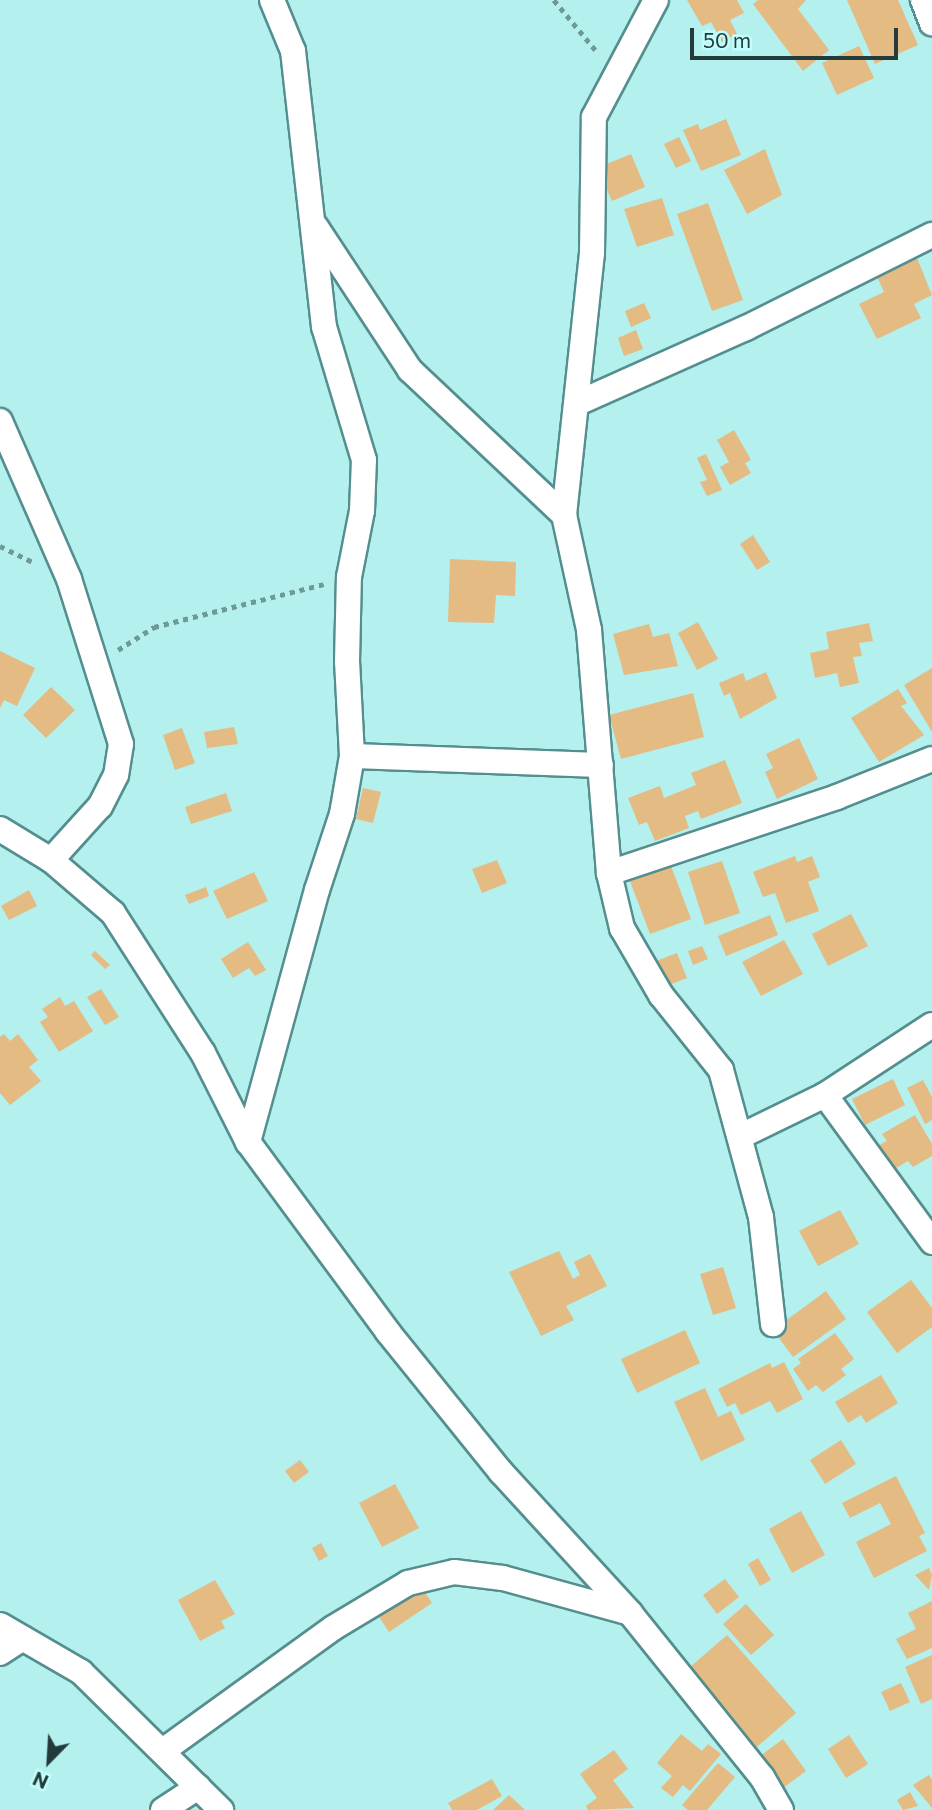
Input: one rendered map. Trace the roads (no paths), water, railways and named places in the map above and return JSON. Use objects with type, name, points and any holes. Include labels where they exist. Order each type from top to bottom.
[{"type":"street","points":[[248,1142],[313,902],[342,814],[352,756],[346,635],[349,577],[362,511],[365,460],[324,327],[316,227],[293,51],[272,0]]},
{"type":"street","points":[[656,0],[594,117],[592,253],[578,404],[564,515],[589,630],[609,873],[622,929],[661,995],[721,1070],[761,1217],[773,1324]]},
{"type":"street","points":[[923,0],[932,23]]},
{"type":"street","points":[[316,227],[410,370],[564,515]]},
{"type":"street","points":[[578,404],[746,328],[932,235]]},
{"type":"street","points":[[0,421],[69,579],[93,665],[121,744],[116,775],[100,806],[51,860]]},
{"type":"street","points":[[352,756],[601,765]]},
{"type":"street","points":[[609,873],[837,797],[932,759]]},
{"type":"street","points":[[0,829],[51,860],[113,913],[203,1053],[248,1142],[388,1332],[501,1472],[630,1613],[762,1777],[781,1810]]},
{"type":"street","points":[[741,1136],[825,1095],[932,1025]]},
{"type":"street","points":[[825,1095],[932,1241]]},
{"type":"street","points":[[164,1750],[333,1628],[408,1583],[454,1572],[503,1578],[630,1613]]},
{"type":"street","points":[[0,1625],[81,1672],[164,1750],[221,1810]]},
{"type":"street","points":[[0,1653],[23,1638]]},
{"type":"street","points":[[163,1810],[198,1787]]}]
